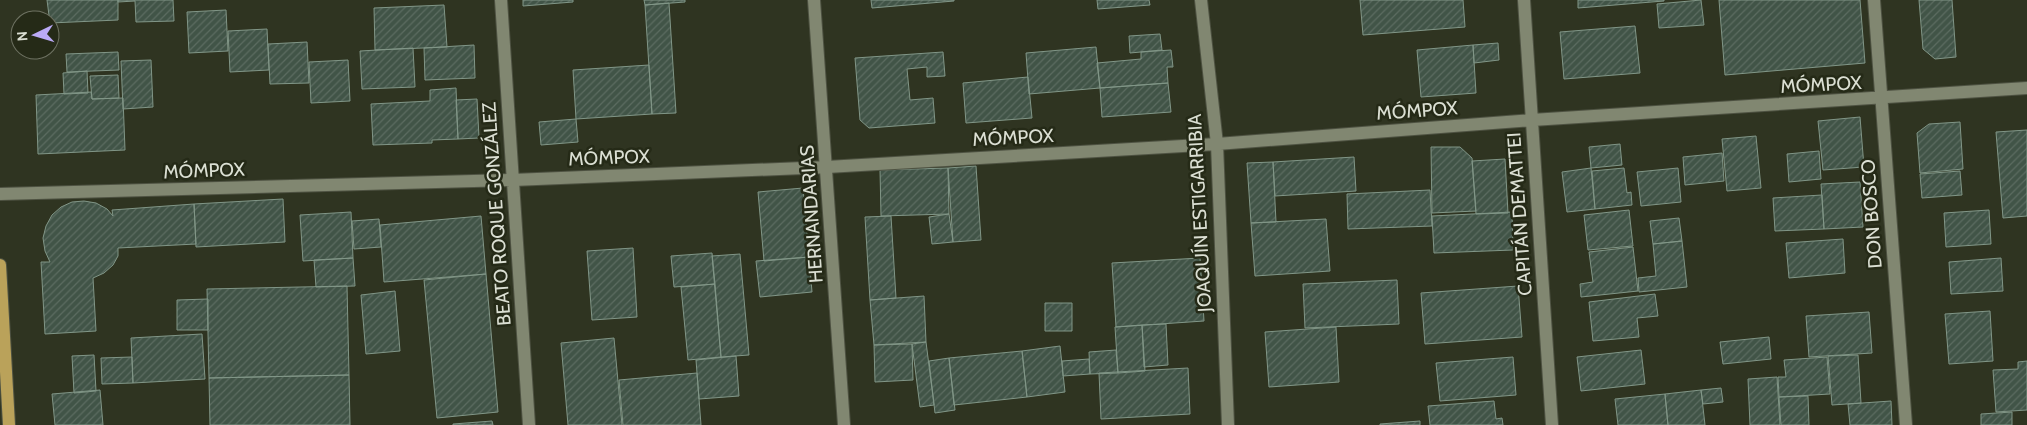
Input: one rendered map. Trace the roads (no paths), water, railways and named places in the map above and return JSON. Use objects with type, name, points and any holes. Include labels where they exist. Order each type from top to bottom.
[{"type":"main road","points":[[0,265],[9,425]]},
{"type":"street","name":"BEATO ROQUE GONZÁLEZ","points":[[501,0],[528,425]]},
{"type":"street","name":"HERNANDARIAS","points":[[814,0],[844,425]]},
{"type":"street","name":"JOAQUÍN ESTIGARRIBIA","points":[[1201,0],[1216,144],[1228,425]]},
{"type":"street","name":"CAPITÁN DEMATTEI","points":[[1524,0],[1552,425]]},
{"type":"street","name":"DON BOSCO","points":[[1874,0],[1906,425]]},
{"type":"street","name":"MÓMPOX","points":[[0,194],[513,180],[827,167],[1216,144],[1532,120],[1881,99],[2027,88]]}]
